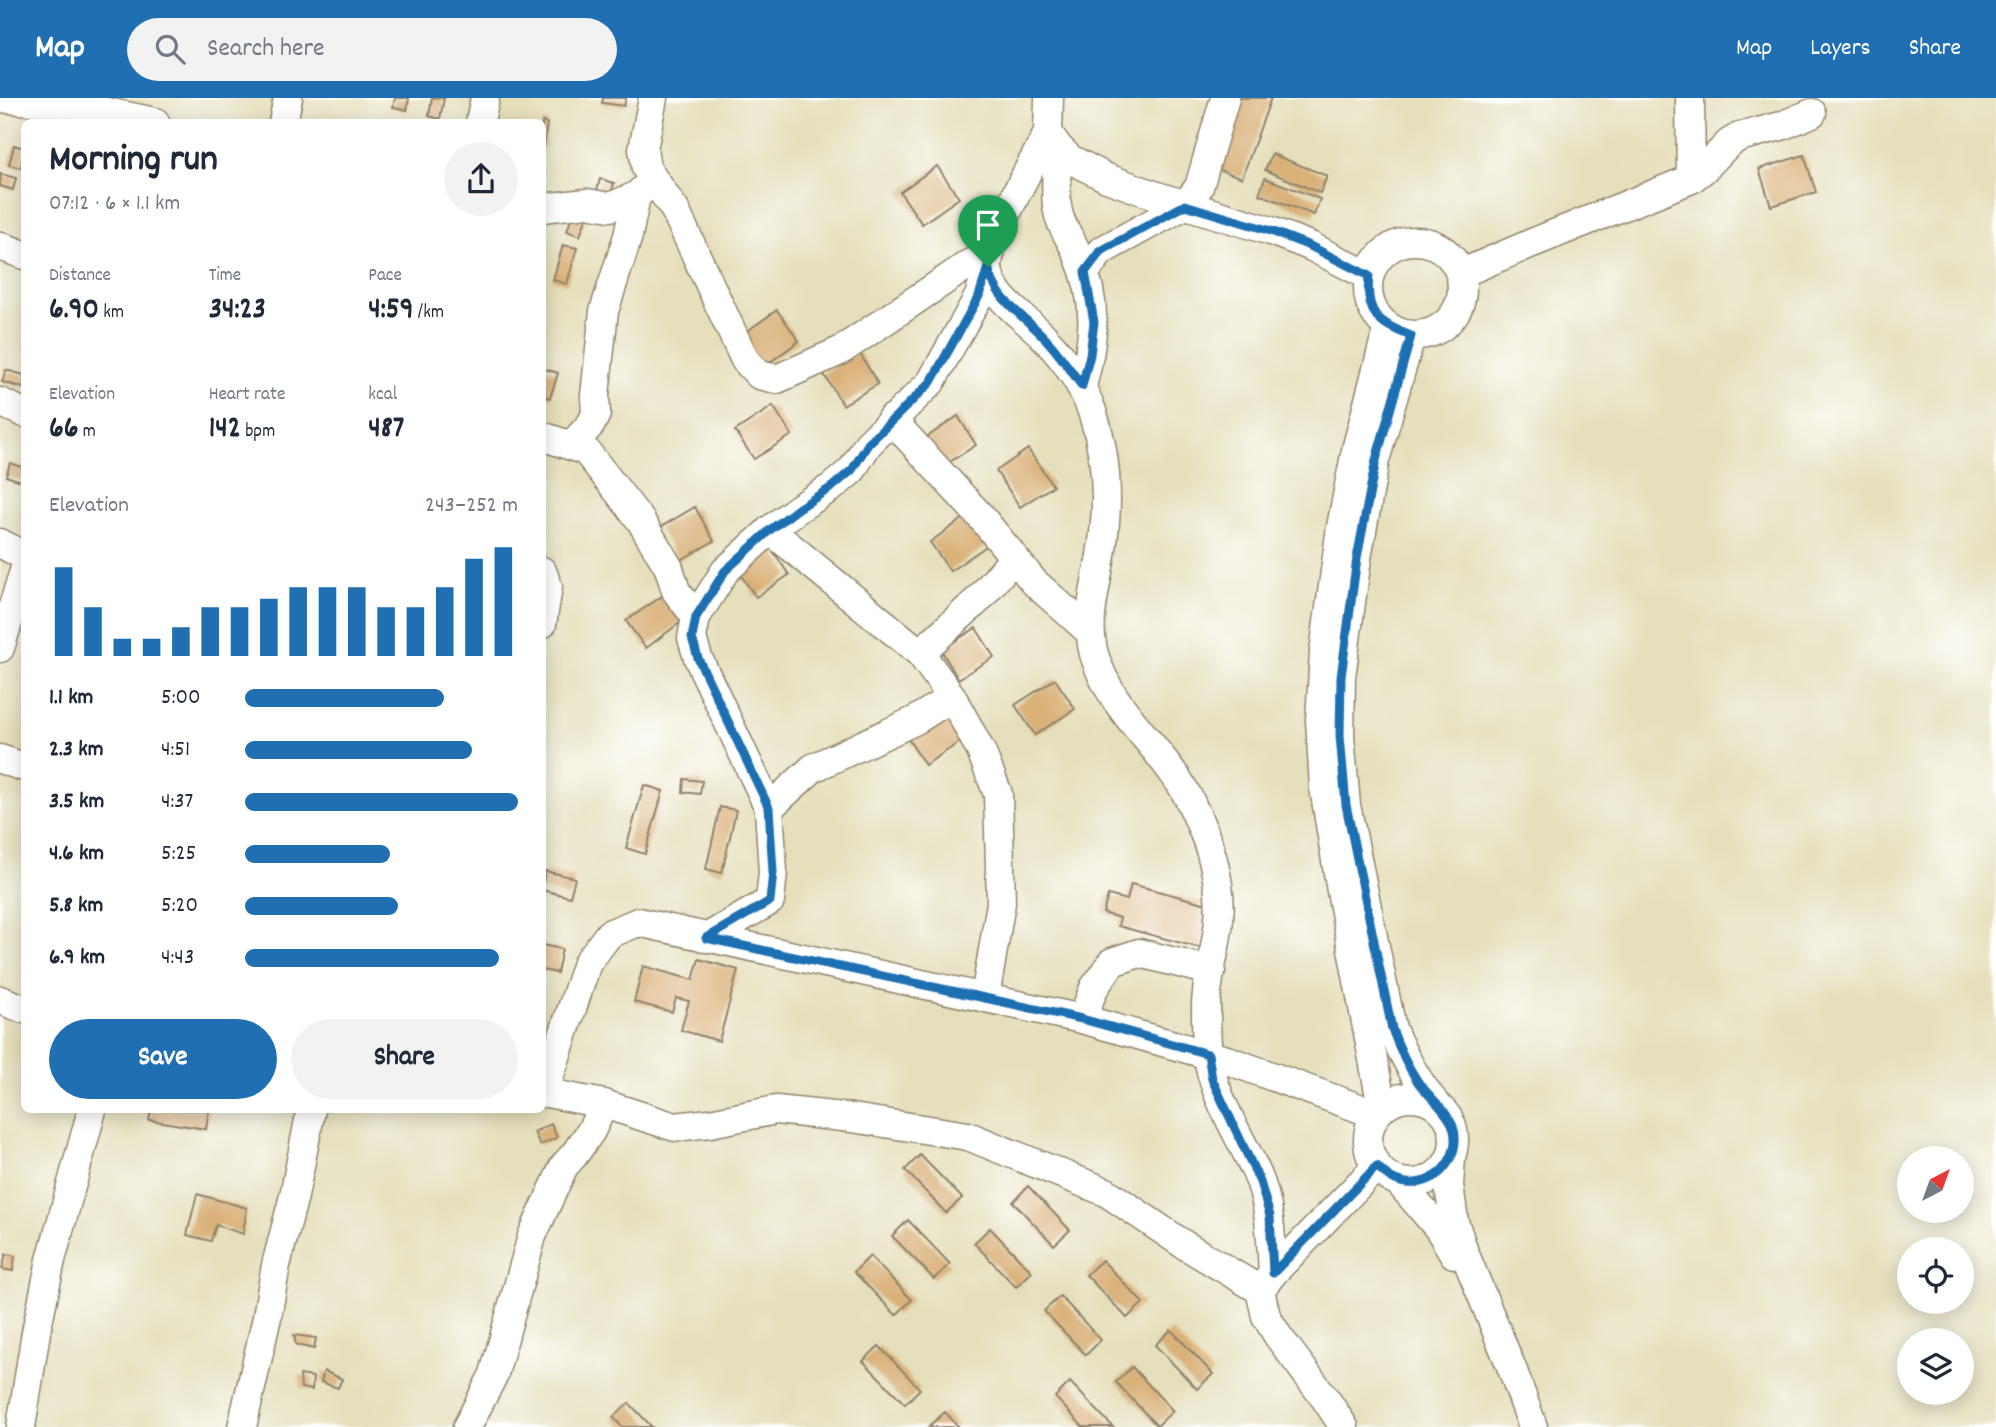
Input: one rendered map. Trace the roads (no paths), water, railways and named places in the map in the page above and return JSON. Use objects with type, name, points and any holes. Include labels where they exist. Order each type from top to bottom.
[{"type":"street","points":[[0,98],[73,104],[141,119]]},
{"type":"street","points":[[284,119],[288,98]]},
{"type":"street","points":[[481,119],[485,98]]},
{"type":"street","points":[[572,445],[591,424],[596,414],[596,377],[604,312],[645,189],[643,149],[653,98]]},
{"type":"street","points":[[1049,98],[1057,207],[1062,227],[1085,272],[1094,322],[1090,355],[1082,386]]},
{"type":"street","points":[[1085,272],[1101,251],[1185,205],[1199,187],[1224,98]]},
{"type":"street","points":[[1690,98],[1691,179]]},
{"type":"street","points":[[1460,274],[1691,179],[1739,137],[1781,126],[1812,113]]},
{"type":"street","points":[[1053,140],[1070,159],[1107,178],[1271,231],[1310,246],[1369,276]]},
{"type":"street","points":[[706,938],[770,901],[773,872],[769,808],[698,658],[692,638],[696,617],[725,571],[770,530],[852,470],[868,444],[931,382],[979,296],[1002,224],[1053,140]]},
{"type":"street","points":[[546,208],[587,203],[610,207],[645,189]]},
{"type":"street","points":[[645,189],[675,210],[745,360],[758,375],[777,379],[840,351],[969,264],[989,260]]},
{"type":"street","points":[[1422,241],[1438,247],[1452,258],[1460,274],[1462,289],[1452,318],[1440,328],[1426,334],[1399,331],[1373,312],[1367,295],[1369,276],[1375,261],[1388,248],[1404,242],[1422,241]]},
{"type":"street","points":[[0,246],[21,253]]},
{"type":"street","points":[[989,260],[990,278],[998,293],[1058,352],[1082,386],[1092,412],[1105,471],[1106,506],[1089,631],[1094,656],[1113,696],[1179,781],[1206,838],[1216,874],[1220,916],[1206,1004],[1208,1054],[1212,1079],[1260,1182],[1270,1216],[1266,1316],[1343,1427]]},
{"type":"street","points":[[1399,331],[1357,558],[1341,677],[1340,736],[1346,805],[1392,1029],[1418,1082],[1446,1113],[1453,1127],[1455,1143],[1449,1185],[1454,1221],[1533,1427]]},
{"type":"street","points":[[1378,1111],[1324,788],[1320,720],[1324,652],[1341,527],[1356,450],[1399,331]]},
{"type":"street","points":[[0,402],[21,412]]},
{"type":"street","points":[[891,419],[982,518],[1034,582],[1089,631]]},
{"type":"street","points":[[546,437],[586,451],[641,520],[669,568],[676,591],[696,617]]},
{"type":"street","points":[[770,530],[920,653],[952,697],[981,751],[998,794],[1001,903],[985,997]]},
{"type":"street","points":[[0,543],[21,554]]},
{"type":"street","points":[[920,653],[979,599],[1014,558]]},
{"type":"street","points":[[0,648],[21,581]]},
{"type":"street","points":[[546,582],[546,599]]},
{"type":"street","points":[[769,808],[813,768],[916,720],[952,697]]},
{"type":"street","points":[[0,759],[21,766]]},
{"type":"street","points":[[546,1083],[587,963],[609,934],[638,922],[1082,1019],[1208,1054],[1378,1111]]},
{"type":"street","points":[[1082,1019],[1094,988],[1112,962],[1139,953],[1211,971]]},
{"type":"street","points":[[0,1000],[21,1008]]},
{"type":"street","points":[[546,1093],[604,1104],[675,1127],[776,1110],[852,1118],[968,1136],[1106,1192],[1183,1244],[1266,1282]]},
{"type":"street","points":[[1434,1102],[1416,1096],[1398,1098],[1378,1111],[1370,1126],[1369,1152],[1439,1229],[1455,1256],[1488,1338],[1519,1427]]},
{"type":"street","points":[[467,1427],[494,1374],[532,1236],[564,1166],[591,1131],[604,1104]]},
{"type":"street","points":[[20,1427],[12,1398],[36,1332],[51,1260],[91,1113]]},
{"type":"street","points":[[242,1427],[310,1113]]},
{"type":"street","points":[[1388,1174],[1414,1183],[1429,1180],[1443,1171],[1451,1158]]},
{"type":"street","points":[[1266,1282],[1388,1174]]}]
